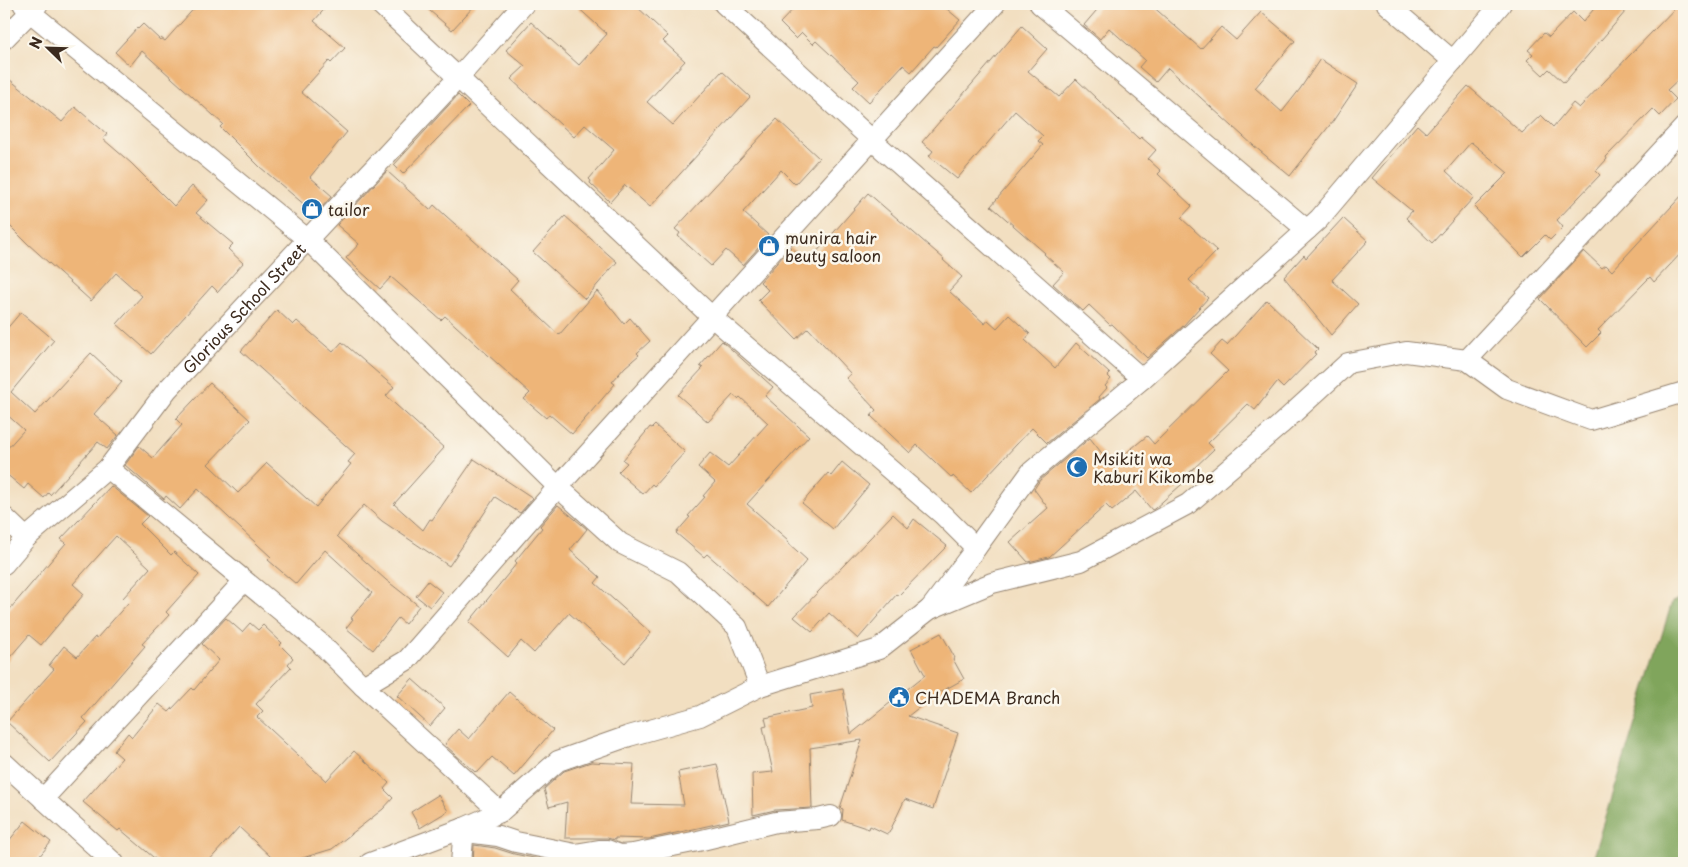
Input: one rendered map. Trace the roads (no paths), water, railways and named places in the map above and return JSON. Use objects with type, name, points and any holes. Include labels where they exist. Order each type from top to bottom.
[{"type":"street","points":[[380,4],[712,317],[943,515],[976,548]]},
{"type":"street","name":"Glorious School Street","points":[[4,564],[26,538],[108,468],[166,390],[459,78],[524,4]]},
{"type":"street","points":[[724,4],[872,140],[1142,379]]},
{"type":"street","points":[[363,686],[407,660],[558,487],[995,4]]},
{"type":"street","points":[[1040,4],[1307,230]]},
{"type":"street","points":[[1388,4],[1453,61]]},
{"type":"street","points":[[930,609],[1031,472],[1142,379],[1319,219],[1501,4]]},
{"type":"street","points":[[4,39],[30,7],[307,238],[558,487],[620,543],[678,572],[737,627],[760,686]]},
{"type":"street","points":[[1467,360],[1684,127]]},
{"type":"street","points":[[370,863],[464,828],[500,812],[558,761],[629,736],[700,716],[760,686],[879,648],[930,609],[992,584],[1081,561],[1188,504],[1280,425],[1348,363],[1406,352],[1467,360],[1507,389],[1591,420],[1684,392]]},
{"type":"street","points":[[108,468],[320,643],[363,686],[500,812]]},
{"type":"street","points":[[4,517],[26,538]]},
{"type":"street","points":[[43,799],[244,581]]},
{"type":"street","points":[[4,763],[114,863]]},
{"type":"street","points":[[464,828],[474,833],[498,836],[516,842],[575,854],[599,850],[620,854],[633,854],[698,841],[776,822],[818,819],[831,816]]},
{"type":"street","points":[[462,863],[464,828]]},
{"type":"place","name":"tailor","points":[[312,209]]},
{"type":"place","name":"munira hair beuty saloon","points":[[769,246]]},
{"type":"place","name":"Msikiti wa Kaburi Kikombe","points":[[1077,467]]},
{"type":"place","name":"CHADEMA Branch","points":[[899,697]]}]
